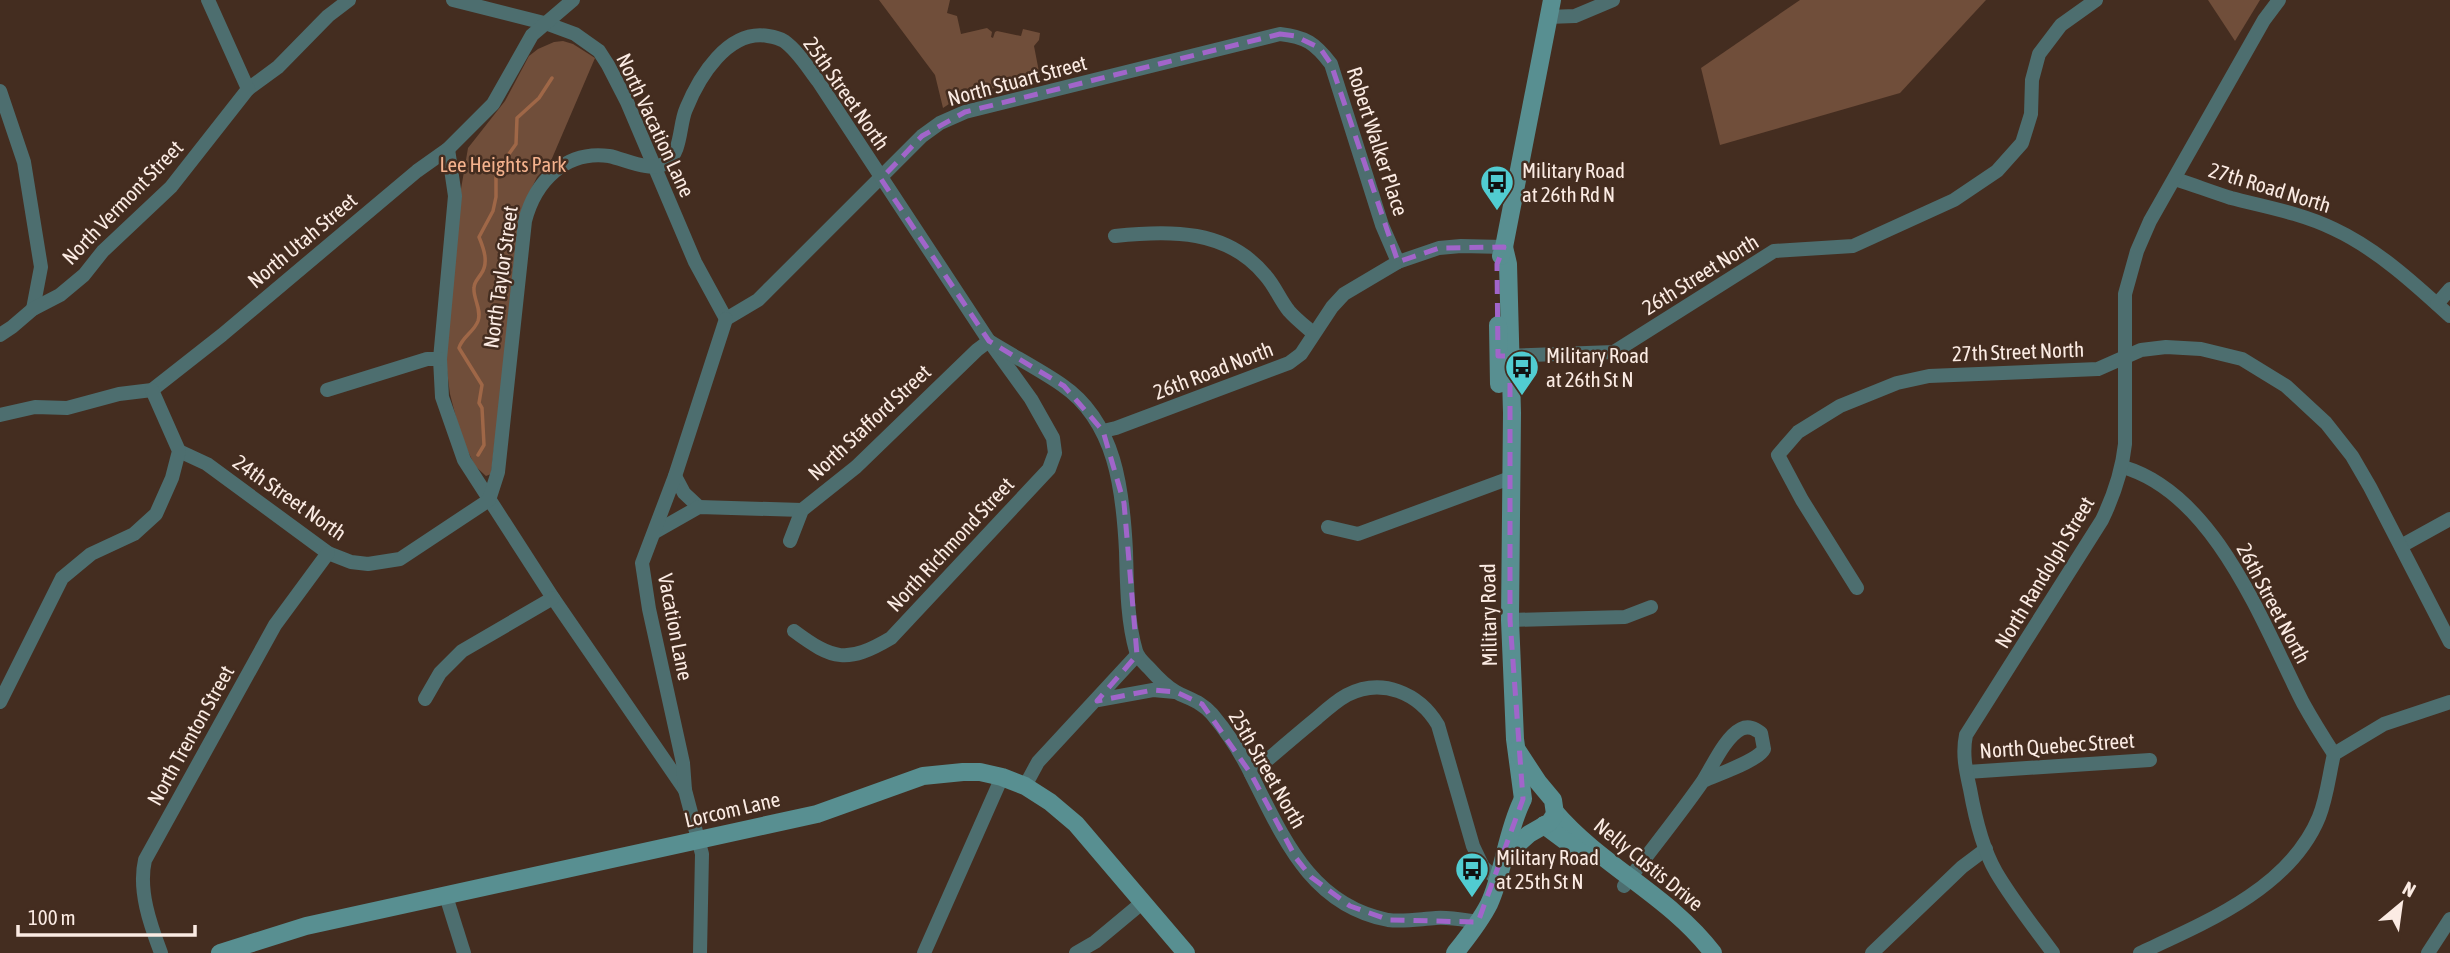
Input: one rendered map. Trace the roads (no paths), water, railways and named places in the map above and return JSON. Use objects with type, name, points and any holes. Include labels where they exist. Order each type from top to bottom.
[{"type":"street","points":[[208,0],[248,89],[278,67],[328,16],[349,0]]},
{"type":"street","name":"North Vacation Lane","points":[[453,0],[548,24],[575,34],[599,51],[626,102],[695,262],[726,319]]},
{"type":"street","name":"North Utah Street","points":[[152,390],[222,335],[397,187],[448,149],[493,104],[533,35],[573,0]]},
{"type":"street","points":[[1550,8],[1575,16],[1613,0]]},
{"type":"street","name":"26th Street North","points":[[1504,356],[1614,352],[1774,251],[1853,246],[1954,200],[1997,171],[2022,143],[2031,114],[2032,80],[2039,54],[2061,25],[2096,0]]},
{"type":"street","name":"North Randolph Street","points":[[1967,772],[1963,749],[1969,729],[2014,663],[2102,520],[2115,494],[2123,467],[2125,444],[2125,294],[2137,251],[2150,221],[2264,20],[2279,0]]},
{"type":"street","name":"Military Road","points":[[1455,953],[1488,905],[1498,880],[1511,828],[1523,800],[1518,773],[1510,620],[1510,478],[1500,412],[1504,356],[1497,264],[1504,247],[1550,8]]},
{"type":"street","name":"North Stuart Street","points":[[726,319],[758,300],[888,169],[922,136],[940,123],[965,112],[1280,34],[1307,40]]},
{"type":"street","name":"25th Street North","points":[[654,167],[667,163],[674,154],[684,112],[706,70],[735,44],[758,35],[782,39],[796,52],[818,82],[989,341],[1022,384]]},
{"type":"street","name":"Robert Walker Place","points":[[1307,40],[1320,48],[1331,64],[1382,225],[1398,262]]},
{"type":"street","name":"North Vermont Street","points":[[0,335],[33,309],[60,295],[84,275],[111,242],[171,187],[248,89]]},
{"type":"street","points":[[0,90],[24,162],[41,267],[33,309]]},
{"type":"street","points":[[448,149],[455,196],[440,359],[442,397],[464,460],[553,598],[685,790]]},
{"type":"street","name":"North Taylor Street","points":[[489,500],[498,472],[503,437],[525,221],[536,191],[546,177],[564,164],[593,155],[610,156],[654,167]]},
{"type":"street","name":"27th Road North","points":[[2175,179],[2232,198],[2280,209],[2335,229],[2374,253],[2450,316]]},
{"type":"street","points":[[1115,236],[1168,232],[1198,235],[1220,241],[1245,256],[1265,275],[1289,311],[1313,333]]},
{"type":"street","name":"26th Road North","points":[[1102,431],[1275,370],[1301,354],[1313,333],[1344,294],[1398,262],[1439,248],[1504,247]]},
{"type":"street","points":[[2437,304],[2450,289]]},
{"type":"street","name":"Vacation Lane","points":[[700,953],[703,863],[685,790],[683,763],[649,608],[642,563],[675,476],[726,319]]},
{"type":"street","name":"25th Street North","points":[[989,341],[1064,386],[1083,404],[1102,431],[1116,466],[1124,503],[1132,632],[1137,655],[1160,680],[1176,692],[1202,704],[1211,713],[1251,774],[1296,858],[1311,877],[1329,894],[1350,906],[1389,920],[1437,918],[1478,922]]},
{"type":"street","name":"North Stafford Street","points":[[790,541],[802,510],[856,467],[989,341]]},
{"type":"street","name":"27th Street North","points":[[1857,588],[1802,499],[1779,455],[1798,432],[1840,406],[1897,383],[1942,375],[2098,369],[2150,349],[2201,349],[2242,359],[2286,386],[2326,423],[2352,456],[2450,642]]},
{"type":"street","points":[[327,390],[427,359],[440,359]]},
{"type":"street","name":"North Richmond Street","points":[[794,631],[820,650],[835,655],[868,652],[891,638],[1049,469],[1055,453],[1053,438],[1022,384]]},
{"type":"street","points":[[0,415],[35,407],[67,408],[119,394],[152,390],[179,451],[172,478],[156,514],[134,534],[91,554],[62,578],[0,702]]},
{"type":"street","name":"24th Street North","points":[[179,451],[207,464],[328,552],[351,562],[368,564],[400,559],[489,500]]},
{"type":"street","name":"26th Street North","points":[[2123,467],[2150,477],[2168,490],[2206,527],[2240,575],[2303,702],[2334,754]]},
{"type":"street","points":[[675,476],[684,493],[699,507]]},
{"type":"street","points":[[1328,527],[1358,534],[1510,478]]},
{"type":"street","points":[[655,532],[699,507],[802,510]]},
{"type":"street","points":[[2401,545],[2450,519]]},
{"type":"street","name":"North Trenton Street","points":[[161,953],[145,900],[142,881],[145,860],[275,625],[328,552]]},
{"type":"street","points":[[425,699],[440,673],[463,651],[553,598]]},
{"type":"street","points":[[1510,620],[1625,617],[1651,607]]},
{"type":"street","points":[[1025,786],[1038,762],[1137,655]]},
{"type":"street","points":[[1251,774],[1346,695],[1370,688],[1403,692],[1416,699],[1431,713],[1438,725],[1473,846],[1483,867],[1498,880]]},
{"type":"street","points":[[1097,701],[1153,690],[1176,692]]},
{"type":"street","points":[[2140,953],[2226,912],[2258,890],[2284,866],[2308,837],[2319,817],[2334,754],[2372,730],[2450,702]]},
{"type":"street","points":[[1503,857],[1547,821],[1553,800],[1517,750]]},
{"type":"street","name":"North Quebec Street","points":[[1967,772],[2150,760]]},
{"type":"street","name":"Lorcom Lane","points":[[220,953],[306,926],[829,810],[923,776],[980,772],[1025,786],[1050,802],[1076,824],[1186,953]]},
{"type":"street","points":[[1967,772],[1974,810],[1995,871],[2053,953]]},
{"type":"street","points":[[925,953],[1002,777]]},
{"type":"street","points":[[1627,881],[1703,780]]},
{"type":"street","points":[[1544,791],[1527,791],[1523,800],[1529,816],[1547,821]]},
{"type":"street","name":"Nelly Custis Drive","points":[[1547,821],[1578,836],[1627,881],[1673,911],[1703,949]]},
{"type":"street","points":[[1872,953],[1962,867],[1986,849]]},
{"type":"street","points":[[446,896],[464,953]]},
{"type":"street","points":[[1076,953],[1095,942],[1143,902]]},
{"type":"street","points":[[2428,953],[2450,919]]},
{"type":"waterway","points":[[478,455],[484,445],[482,408],[479,403],[482,385],[459,348],[479,317],[474,286],[485,261],[479,237],[493,211],[496,172],[516,144],[517,118],[539,98],[552,78]]},
{"type":"place","name":"Military Road at 26th Rd N","points":[[1497,212]]},
{"type":"place","name":"Military Road at 26th St N","points":[[1522,397]]},
{"type":"place","name":"Military Road at 25th St N","points":[[1472,899]]},
{"type":"park label","name":"Lee Heights Park","points":[[503,164]]}]
